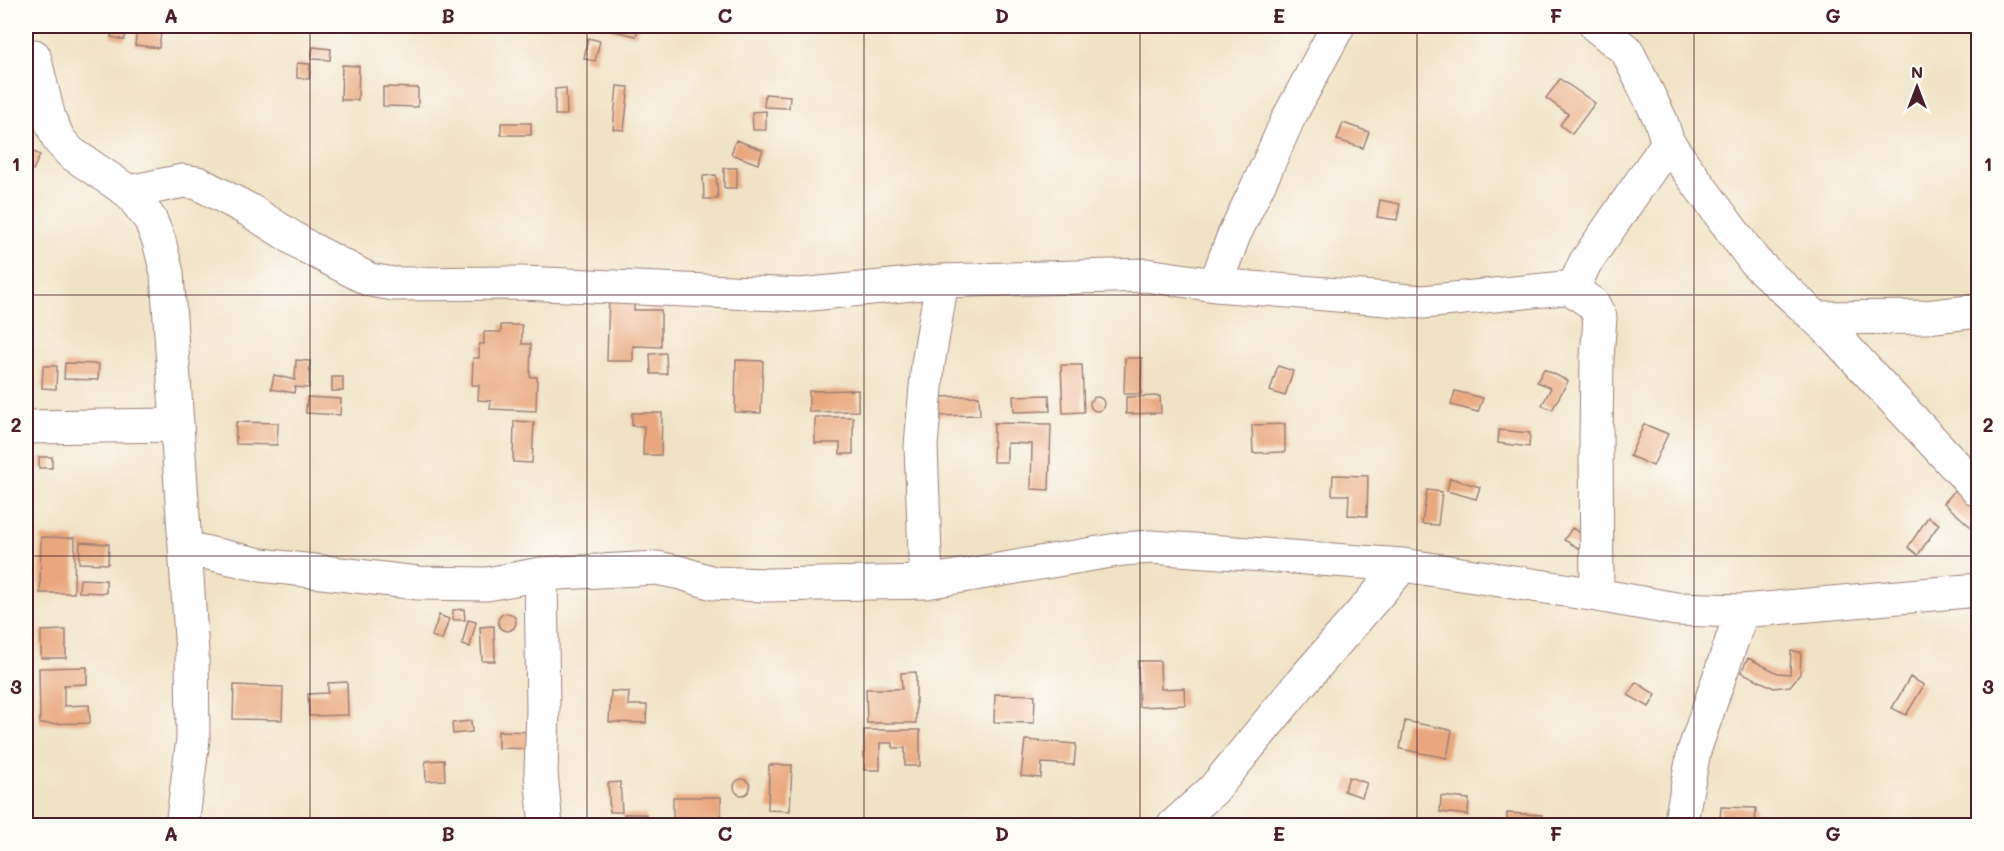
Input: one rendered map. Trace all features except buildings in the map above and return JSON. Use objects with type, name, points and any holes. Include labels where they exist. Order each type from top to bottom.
[{"type":"street","points":[[1215,285],[1234,235],[1288,119],[1338,26]]},
{"type":"street","points":[[1596,26],[1627,51],[1656,110],[1668,143],[1755,262],[1817,318],[1978,490]]},
{"type":"street","points":[[34,56],[49,118],[59,140],[71,153],[129,192],[150,219],[159,241],[167,273],[192,653],[193,739],[182,825]]},
{"type":"street","points":[[1597,595],[1596,439],[1600,317],[1593,304],[1576,292],[1574,287],[1585,263],[1668,143]]},
{"type":"street","points":[[129,192],[183,181],[198,183],[249,210],[307,247],[370,280],[394,284],[521,284],[801,295],[942,281],[1146,275],[1215,285],[1424,302],[1574,287]]},
{"type":"street","points":[[926,582],[921,446],[928,364],[942,281]]},
{"type":"street","points":[[1817,318],[1926,317],[1978,311]]},
{"type":"street","points":[[26,427],[177,425]]},
{"type":"street","points":[[186,548],[261,565],[418,583],[487,584],[541,573],[657,568],[726,585],[926,582],[1123,549],[1151,547],[1402,566],[1676,609],[1742,611],[1978,590]]},
{"type":"street","points":[[1173,825],[1213,790],[1300,684],[1402,566]]},
{"type":"street","points":[[541,573],[543,709],[541,772],[546,825]]},
{"type":"street","points":[[1680,825],[1694,751],[1742,611]]}]
